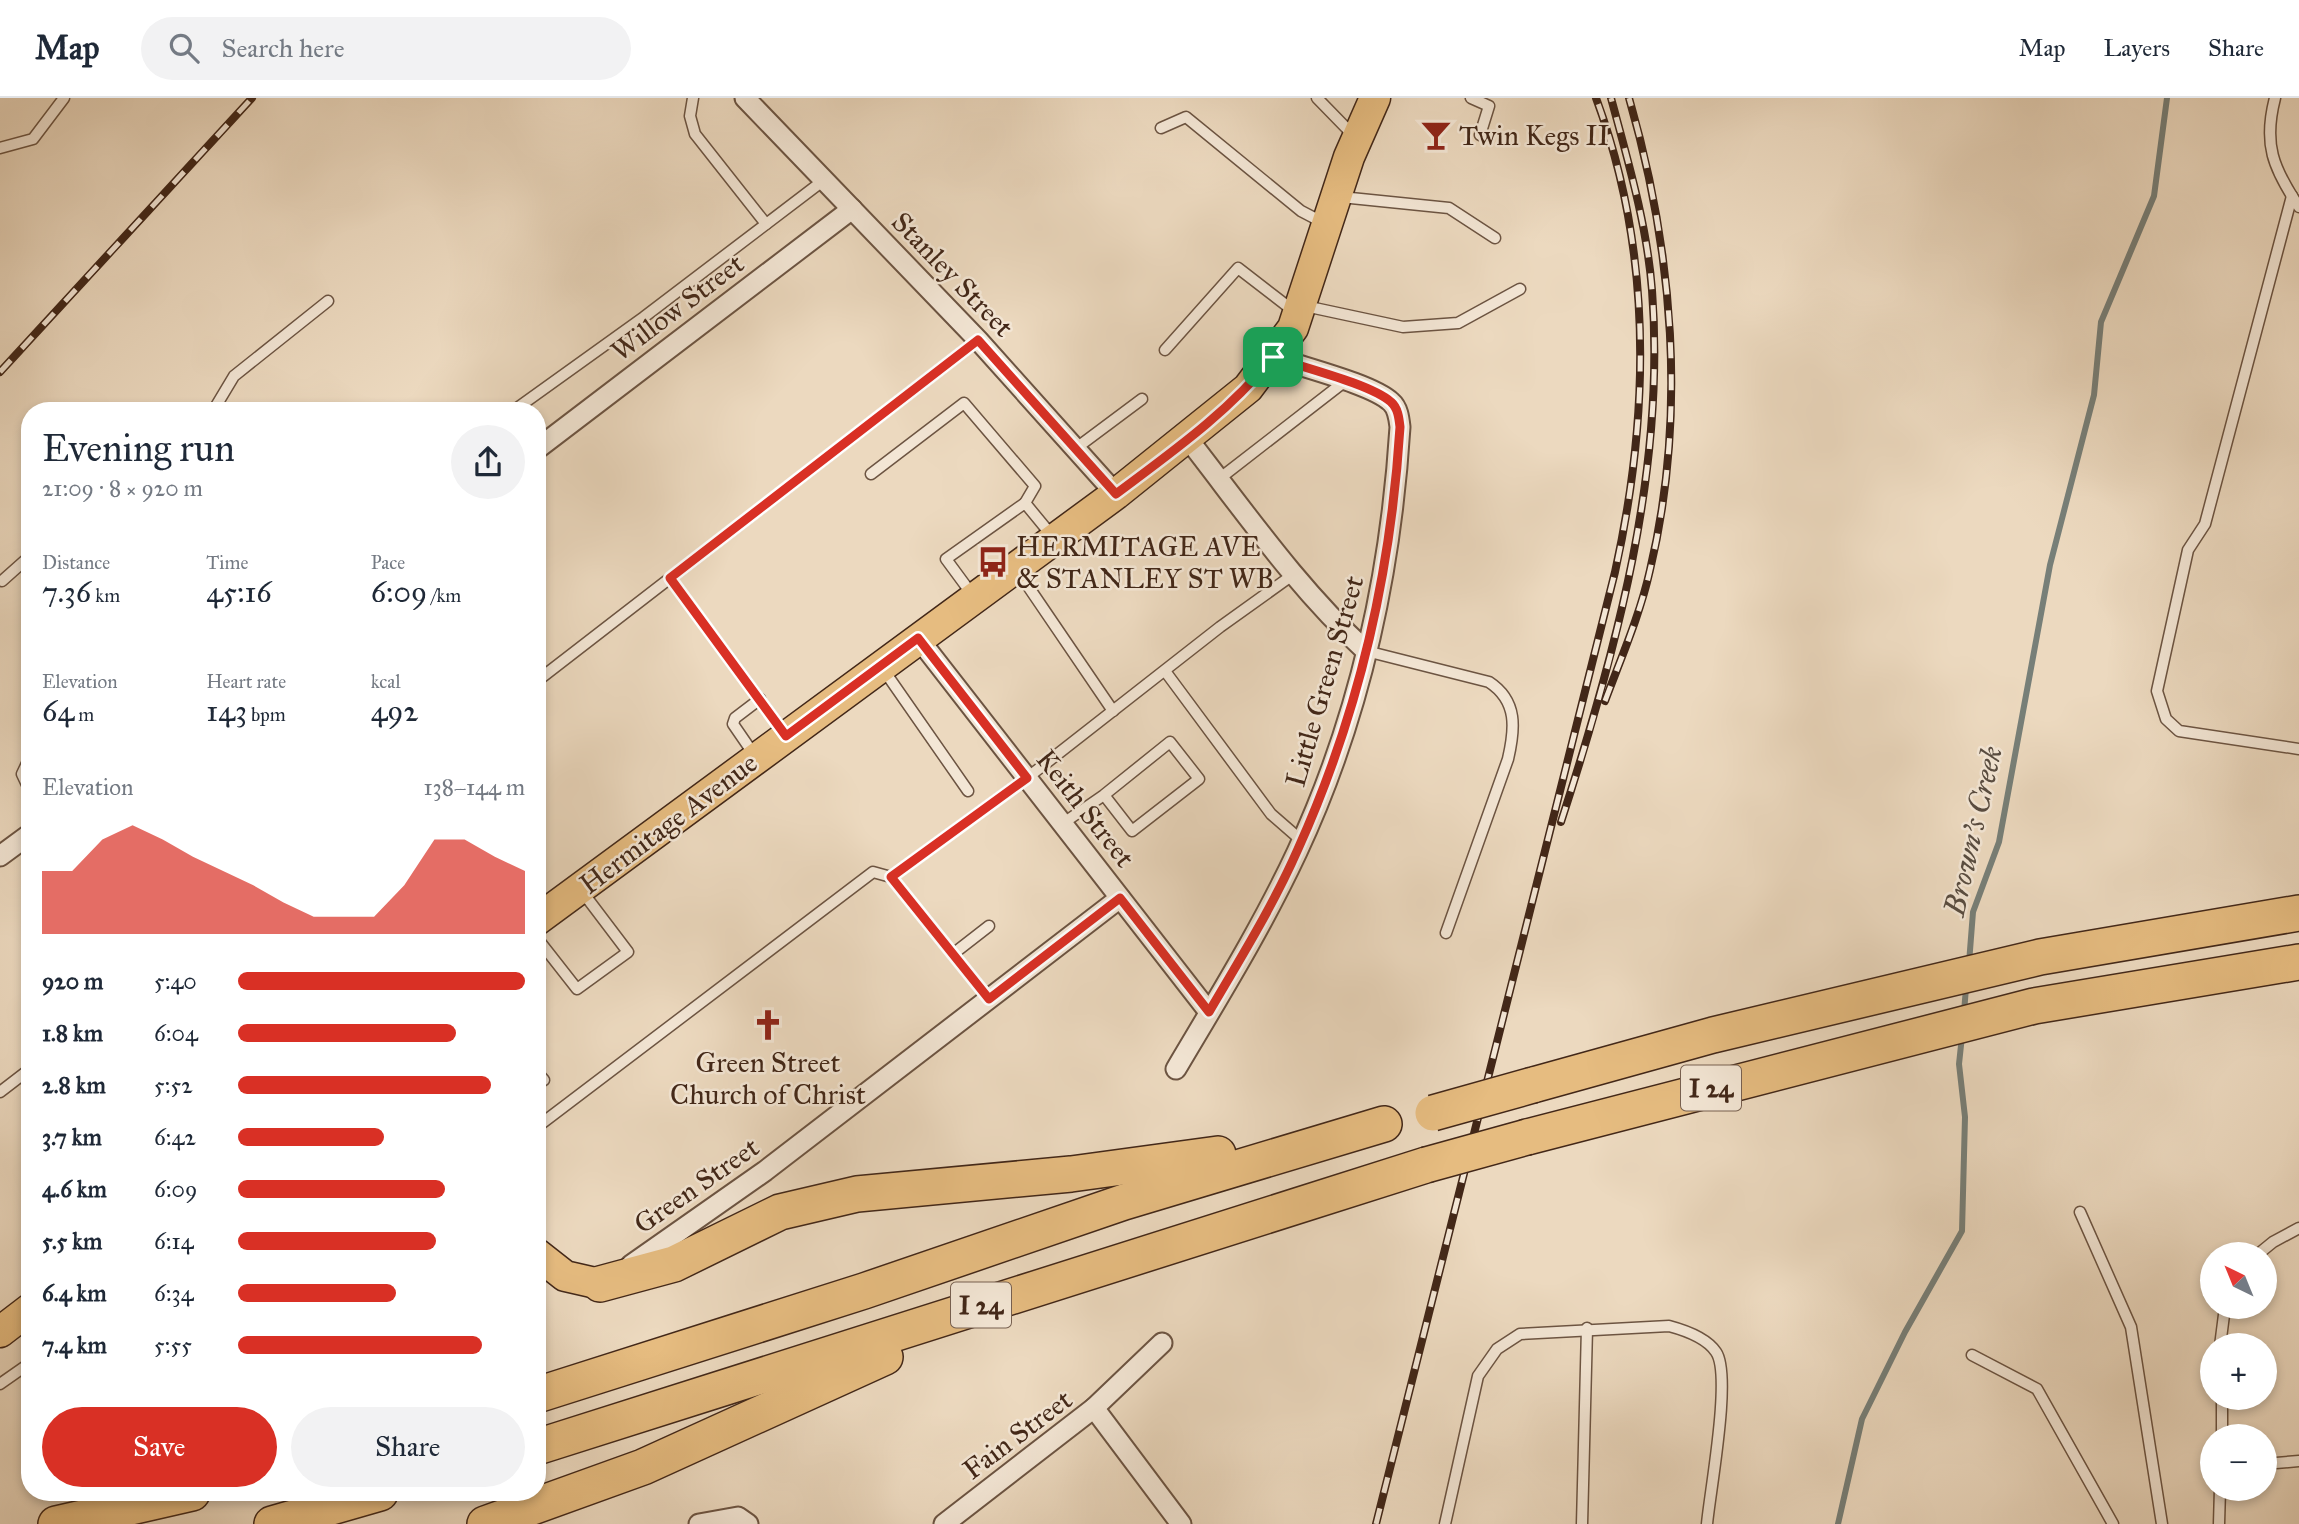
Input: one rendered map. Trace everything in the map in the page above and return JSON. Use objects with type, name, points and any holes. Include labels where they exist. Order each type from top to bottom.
[{"type":"highway","name":"I 24","points":[[546,1392],[864,1291],[1124,1202],[1384,1124],[1433,1113],[1713,1035],[2040,957],[2299,913]]},
{"type":"highway","name":"I 24","points":[[546,1444],[1037,1287],[1527,1137],[1754,1076],[1896,1043],[2034,1006],[2299,962]]},
{"type":"highway","points":[[600,1284],[674,1264],[780,1212],[857,1194],[1167,1163],[1384,1124]]},
{"type":"highway","points":[[485,1524],[643,1468],[1037,1287]]},
{"type":"highway","points":[[56,1524],[157,1501]]},
{"type":"highway","points":[[272,1524],[352,1501]]},
{"type":"main road","name":"Hermitage Avenue","points":[[546,913],[1116,494],[1188,439],[1248,388],[1273,357],[1300,310],[1357,139],[1375,98]]},
{"type":"main road","points":[[546,1261],[565,1276],[600,1284]]},
{"type":"main road","points":[[0,1332],[21,1316]]},
{"type":"street","name":"Stanley Street","points":[[745,98],[978,340],[1116,494]]},
{"type":"street","name":"Willow Street","points":[[546,442],[852,209]]},
{"type":"street","name":"Little Green Street","points":[[1176,1069],[1257,930],[1302,841],[1324,790],[1366,651],[1389,549],[1400,427],[1392,402],[1375,392],[1273,357]]},
{"type":"street","points":[[1188,439],[1294,574],[1339,626],[1366,651]]},
{"type":"street","name":"Keith Street","points":[[918,638],[1209,1012]]},
{"type":"street","points":[[0,856],[21,841]]},
{"type":"street","name":"Green Street","points":[[600,1284],[657,1248],[765,1171],[1120,898]]},
{"type":"street","points":[[1094,1408],[1162,1343]]},
{"type":"street","name":"Fain Street","points":[[944,1524],[1094,1408],[1119,1437],[1181,1524]]},
{"type":"street","points":[[699,1524],[738,1517],[748,1524]]},
{"type":"lane","points":[[0,148],[33,139],[64,98]]},
{"type":"lane","points":[[693,98],[690,116],[695,134],[766,224]]},
{"type":"lane","points":[[1317,98],[1357,139]]},
{"type":"lane","points":[[1471,98],[1489,106],[1480,135]]},
{"type":"lane","points":[[2276,98],[2268,125],[2271,153],[2277,172],[2299,207]]},
{"type":"lane","points":[[1161,128],[1186,117],[1301,211],[1327,225]]},
{"type":"lane","points":[[525,402],[824,180]]},
{"type":"lane","points":[[1337,196],[1449,208],[1495,238]]},
{"type":"lane","points":[[2292,196],[2205,524],[2188,550],[2157,691],[2166,719],[2179,732],[2299,749]]},
{"type":"lane","points":[[1165,350],[1238,268],[1300,310],[1403,327],[1458,323],[1520,289]]},
{"type":"lane","points":[[218,402],[234,376],[328,301]]},
{"type":"lane","points":[[546,674],[978,340]]},
{"type":"lane","points":[[1219,479],[1344,382]]},
{"type":"lane","points":[[1075,449],[1142,399]]},
{"type":"lane","points":[[871,474],[964,402],[1035,486],[1025,503],[946,559],[974,597]]},
{"type":"lane","points":[[1025,503],[1054,539]]},
{"type":"lane","points":[[2,582],[21,564]]},
{"type":"lane","points":[[1015,567],[1113,711]]},
{"type":"lane","points":[[891,877],[1027,778],[1294,574]]},
{"type":"lane","points":[[670,578],[786,736]]},
{"type":"lane","points":[[1366,651],[1489,682],[1501,690],[1510,703],[1514,736],[1508,760],[1446,933]]},
{"type":"lane","points":[[881,665],[968,791]]},
{"type":"lane","points":[[1165,671],[1272,814],[1302,841]]},
{"type":"lane","points":[[757,758],[733,724],[735,718],[760,699]]},
{"type":"lane","points":[[1062,824],[1170,742],[1199,779],[1132,831],[1104,794]]},
{"type":"lane","points":[[546,1120],[873,872],[891,877],[989,999]]},
{"type":"lane","points":[[546,949],[577,989],[628,952],[580,888]]},
{"type":"lane","points":[[953,954],[989,926]]},
{"type":"lane","points":[[0,1092],[21,1076]]},
{"type":"lane","points":[[2080,1212],[2132,1327],[2162,1524]]},
{"type":"lane","points":[[2272,1242],[2299,1228]]},
{"type":"lane","points":[[1445,1524],[1478,1376],[1497,1349],[1520,1334],[1587,1328],[1669,1326],[1690,1332],[1716,1352],[1723,1382],[1707,1524]]},
{"type":"lane","points":[[1582,1524],[1587,1328]]},
{"type":"lane","points":[[1972,1355],[2036,1389],[2113,1524]]},
{"type":"lane","points":[[0,1384],[21,1369]]},
{"type":"lane","points":[[2277,1463],[2299,1461]]},
{"type":"lane","points":[[2219,1524],[2220,1501]]},
{"type":"waterway","name":"Brown's Creek","points":[[1969,963],[1973,912],[1999,842],[2050,565],[2094,395],[2101,322],[2154,196],[2167,98]]},
{"type":"waterway","name":"Brown's Creek","points":[[1964,1012],[1966,988]]},
{"type":"waterway","name":"Brown's Creek","points":[[1838,1524],[1862,1419],[1905,1332],[1962,1231],[1965,1117],[1959,1064],[1962,1036]]},
{"type":"railway","points":[[0,372],[252,98]]},
{"type":"railway","points":[[1376,1524],[1615,572],[1627,513],[1639,393],[1640,334],[1636,274],[1628,215],[1615,156],[1596,98]]},
{"type":"railway","points":[[1561,822],[1618,626],[1644,493],[1651,425],[1654,358],[1650,266],[1636,193],[1611,98]]},
{"type":"railway","points":[[1605,701],[1646,587],[1662,511],[1669,452],[1670,333],[1665,273],[1656,214],[1629,98]]},
{"type":"place","name":"Twin Kegs II","points":[[1436,135]]},
{"type":"place","name":"HERMITAGE AVE & STANLEY ST WB","points":[[993,562]]},
{"type":"place","name":"Green Street Church of Christ","points":[[768,1025]]},
{"type":"route","points":[[978,340],[1116,494],[1219,414],[1248,388],[1273,357],[1375,392],[1392,402],[1400,427],[1389,549],[1366,651],[1324,790],[1297,852],[1257,930],[1209,1012],[1120,898],[989,999],[891,877],[1027,778],[918,638],[786,736],[670,578],[978,340]]}]
